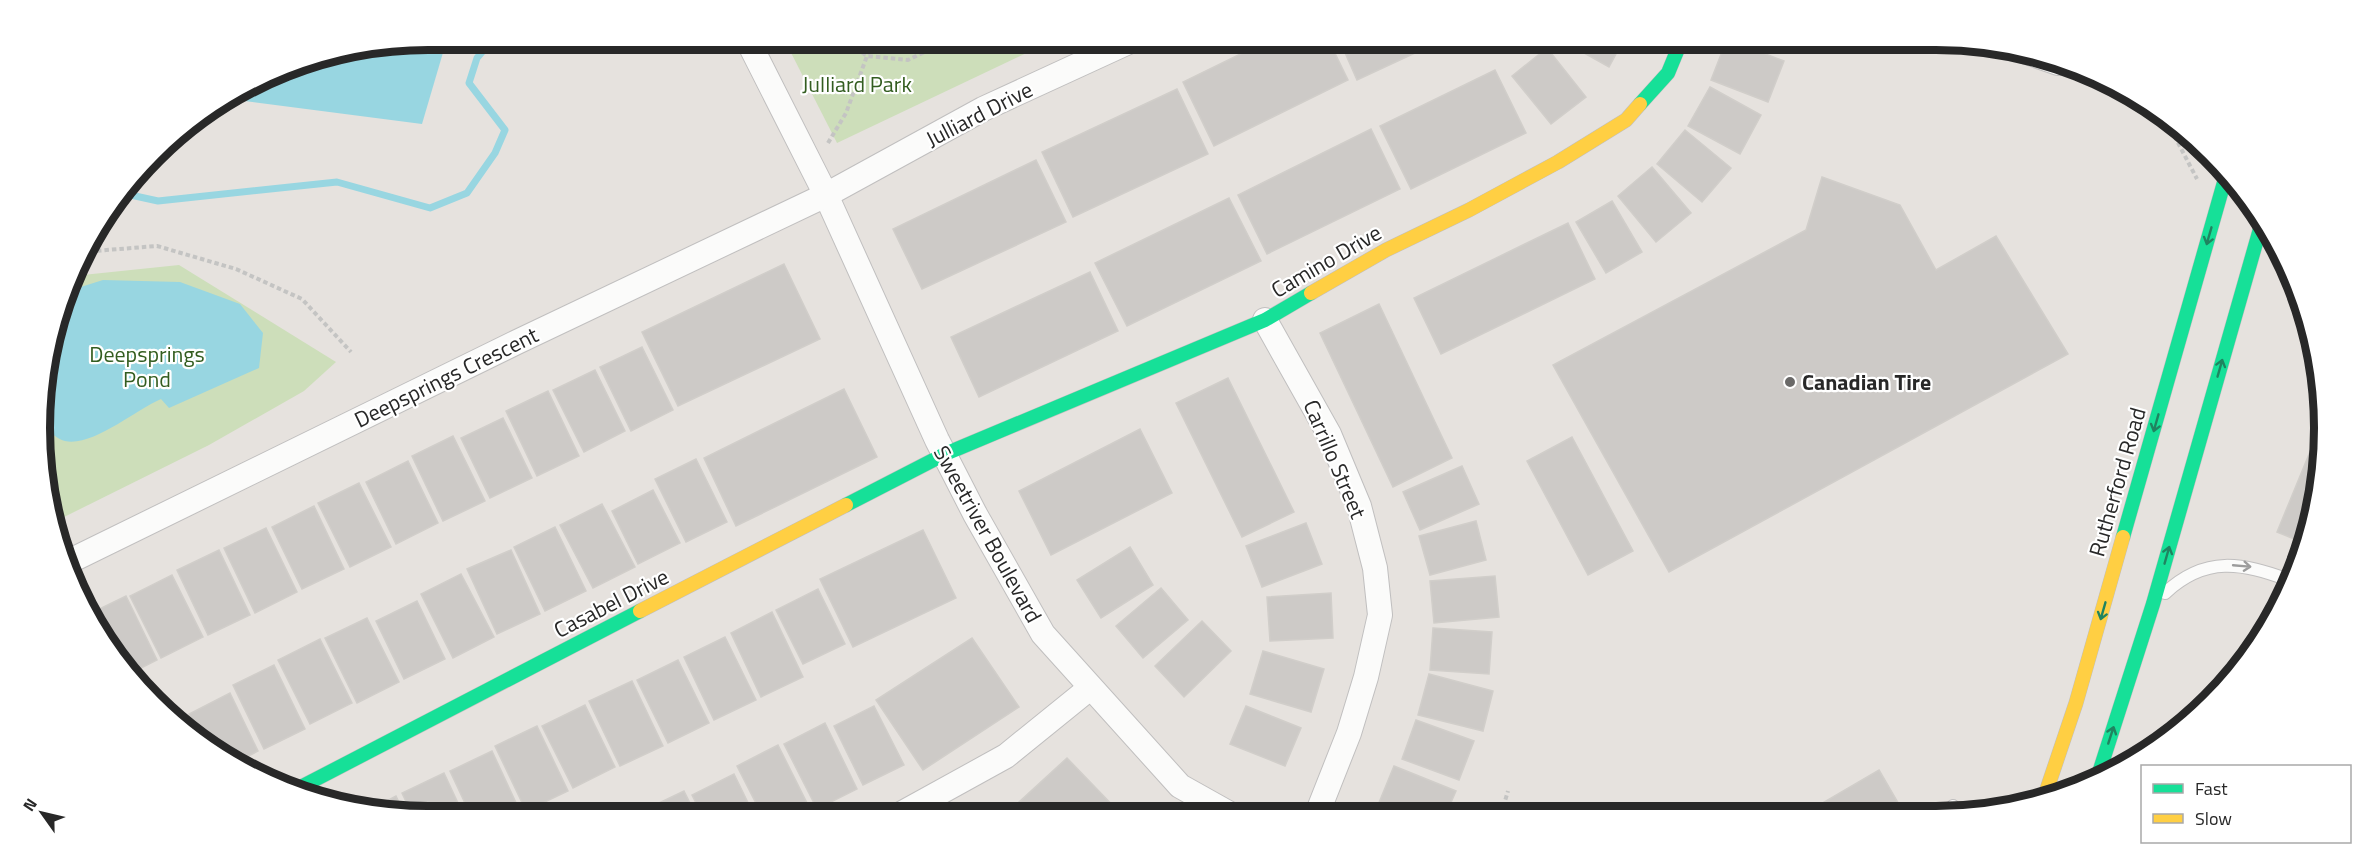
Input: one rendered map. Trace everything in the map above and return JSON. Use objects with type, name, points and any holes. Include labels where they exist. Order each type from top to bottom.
[{"type":"street","name":"Sweetriver Boulevard","points":[[753,50],[826,195],[945,454],[975,514],[1043,634],[1180,786],[1216,806]]},
{"type":"street","name":"Julliard Drive","points":[[826,195],[983,110],[1111,50]]},
{"type":"street","name":"Camino Drive","points":[[945,454],[1265,320],[1386,250],[1469,210],[1558,162],[1626,120],[1668,73],[1677,50]]},
{"type":"street","name":"Rutherford Road","points":[[2047,788],[2076,703],[2224,183]]},
{"type":"street","name":"Deepsprings Crescent","points":[[74,559],[507,347],[826,195]]},
{"type":"street","points":[[2100,768],[2153,604],[2259,232]]},
{"type":"street","name":"Carrillo Street","points":[[1265,320],[1329,434],[1359,506],[1375,568],[1380,615],[1366,677],[1352,722],[1320,806]]},
{"type":"street","name":"Casabel Drive","points":[[305,785],[945,454]]},
{"type":"street","points":[[915,806],[1006,756],[1090,688]]},
{"type":"lane","points":[[2153,604],[2173,585],[2198,571],[2226,565],[2254,567],[2283,578]]},
{"type":"path","points":[[859,50],[867,56],[908,60],[929,50]]},
{"type":"path","points":[[828,143],[846,113],[871,50]]},
{"type":"path","points":[[2172,133],[2193,175],[2200,183]]},
{"type":"path","points":[[93,251],[157,246],[236,269],[302,299],[351,352]]},
{"type":"path","points":[[1503,806],[1508,791]]},
{"type":"green space","name":"Julliard Park","points":[[790,50],[1033,50],[837,143]]},
{"type":"green space","name":"Deepsprings Pond","points":[[179,265],[336,362],[304,391],[209,445],[61,519],[50,452],[50,403],[62,330],[81,275]]},
{"type":"water","points":[[403,50],[444,50],[422,124],[238,100],[283,78],[330,62]]},
{"type":"water","points":[[103,280],[180,282],[240,304],[263,333],[259,368],[169,408],[161,399],[88,439],[65,441],[60,439],[50,431],[50,403],[62,330],[76,288]]},
{"type":"building","points":[[1248,50],[1333,50],[1348,80],[1214,146],[1183,82]]},
{"type":"building","points":[[1344,50],[1421,50],[1357,80]]},
{"type":"building","points":[[1544,50],[1549,50],[1586,97],[1551,124],[1512,76]]},
{"type":"building","points":[[1579,50],[1618,50],[1609,67]]},
{"type":"building","points":[[1723,50],[1756,50],[1784,61],[1768,102],[1711,80]]},
{"type":"building","points":[[1495,70],[1526,133],[1411,189],[1380,126]]},
{"type":"building","points":[[1710,87],[1761,115],[1740,154],[1688,126]]},
{"type":"building","points":[[1177,89],[1208,154],[1073,217],[1042,152]]},
{"type":"building","points":[[1371,129],[1400,189],[1267,254],[1238,195]]},
{"type":"building","points":[[1685,130],[1731,168],[1702,202],[1657,164]]},
{"type":"building","points":[[1036,160],[1066,222],[922,289],[893,229]]},
{"type":"building","points":[[1652,167],[1691,213],[1656,242],[1618,196]]},
{"type":"building","name":"Canadian Tire","points":[[1822,177],[1900,205],[1936,270],[1996,236],[2068,354],[1669,572],[1553,365],[1806,230]]},
{"type":"building","points":[[1229,198],[1261,261],[1127,326],[1095,263]]},
{"type":"building","points":[[1612,201],[1642,252],[1606,273],[1576,222]]},
{"type":"building","points":[[1568,223],[1595,279],[1441,354],[1414,298]]},
{"type":"building","points":[[784,264],[820,339],[678,406],[642,332]]},
{"type":"building","points":[[1090,272],[1118,331],[979,397],[951,337]]},
{"type":"building","points":[[1379,304],[1452,458],[1393,487],[1320,333]]},
{"type":"building","points":[[642,347],[673,410],[631,431],[600,367]]},
{"type":"building","points":[[595,370],[625,431],[584,452],[553,390]]},
{"type":"building","points":[[1228,378],[1294,512],[1242,537],[1176,403]]},
{"type":"building","points":[[844,389],[877,457],[736,526],[704,458]]},
{"type":"building","points":[[548,391],[579,456],[537,476],[506,411]]},
{"type":"building","points":[[503,418],[532,478],[490,498],[461,438]]},
{"type":"building","points":[[1140,429],[1172,493],[1051,555],[1019,491]]},
{"type":"building","points":[[453,436],[485,501],[443,521],[412,456]]},
{"type":"building","points":[[1572,437],[1633,551],[1588,575],[1527,461]]},
{"type":"building","points":[[2313,444],[2306,501],[2296,540],[2277,532]]},
{"type":"building","points":[[696,459],[727,522],[686,542],[655,479]]},
{"type":"building","points":[[408,461],[438,523],[396,544],[366,482]]},
{"type":"building","points":[[1462,466],[1479,504],[1420,530],[1403,492]]},
{"type":"building","points":[[359,483],[391,547],[350,567],[318,503]]},
{"type":"building","points":[[653,490],[680,543],[638,564],[612,511]]},
{"type":"building","points":[[602,504],[635,567],[593,588],[560,525]]},
{"type":"building","points":[[314,506],[344,569],[302,589],[272,527]]},
{"type":"building","points":[[1476,521],[1486,560],[1430,575],[1419,536]]},
{"type":"building","points":[[1306,523],[1322,564],[1262,587],[1246,546]]},
{"type":"building","points":[[555,527],[586,591],[545,611],[514,547]]},
{"type":"building","points":[[266,528],[297,592],[255,613],[224,548]]},
{"type":"building","points":[[923,530],[956,598],[853,647],[820,579]]},
{"type":"building","points":[[1130,547],[1153,585],[1101,618],[1077,580]]},
{"type":"building","points":[[219,550],[250,615],[208,635],[177,570]]},
{"type":"building","points":[[511,550],[540,614],[497,634],[467,569]]},
{"type":"building","points":[[461,574],[494,637],[453,658],[421,594]]},
{"type":"building","points":[[172,575],[203,637],[161,658],[130,596]]},
{"type":"building","points":[[1495,576],[1499,617],[1434,623],[1430,581]]},
{"type":"building","points":[[1161,588],[1188,620],[1143,658],[1116,626]]},
{"type":"building","points":[[818,589],[845,644],[803,664],[776,610]]},
{"type":"building","points":[[1331,593],[1333,638],[1270,641],[1267,597]]},
{"type":"building","points":[[126,596],[157,660],[137,670],[113,638],[97,610]]},
{"type":"building","points":[[417,601],[445,659],[404,679],[376,621]]},
{"type":"building","points":[[772,612],[803,677],[761,697],[731,633]]},
{"type":"building","points":[[367,618],[399,682],[357,703],[325,638]]},
{"type":"building","points":[[1202,621],[1231,651],[1184,697],[1155,666]]},
{"type":"building","points":[[1433,628],[1492,632],[1489,674],[1430,670]]},
{"type":"building","points":[[725,637],[756,700],[714,720],[684,657]]},
{"type":"building","points":[[972,638],[1019,707],[923,770],[876,700]]},
{"type":"building","points":[[320,639],[352,703],[310,724],[278,660]]},
{"type":"building","points":[[1263,651],[1324,669],[1311,712],[1250,694]]},
{"type":"building","points":[[678,660],[709,723],[668,743],[637,680]]},
{"type":"building","points":[[274,665],[305,729],[264,749],[233,685]]},
{"type":"building","points":[[1429,674],[1493,691],[1483,731],[1418,715]]},
{"type":"building","points":[[632,681],[663,746],[620,766],[589,701]]},
{"type":"building","points":[[230,693],[258,751],[244,758],[195,725],[189,714]]},
{"type":"building","points":[[585,705],[615,767],[573,788],[542,726]]},
{"type":"building","points":[[874,706],[904,765],[863,785],[834,726]]},
{"type":"building","points":[[1246,706],[1301,728],[1285,766],[1230,744]]},
{"type":"building","points":[[1416,720],[1474,741],[1459,780],[1402,759]]},
{"type":"building","points":[[825,723],[857,789],[823,806],[815,806],[784,744]]},
{"type":"building","points":[[537,726],[568,791],[536,806],[524,806],[495,746]]},
{"type":"building","points":[[778,745],[808,806],[757,806],[737,766]]},
{"type":"building","points":[[492,751],[517,805],[466,806],[450,771]]},
{"type":"building","points":[[1067,758],[1113,806],[1015,806]]},
{"type":"building","points":[[1394,766],[1456,791],[1449,806],[1378,805]]},
{"type":"building","points":[[1879,770],[1900,806],[1817,806]]},
{"type":"building","points":[[444,773],[459,806],[408,805],[402,793]]},
{"type":"building","points":[[734,774],[750,806],[698,806],[692,795]]},
{"type":"building","points":[[684,791],[692,806],[652,806]]},
{"type":"building","points":[[396,796],[400,805],[383,803]]},
{"type":"waterway","points":[[130,195],[158,201],[337,182],[430,208],[467,193],[495,153],[505,130],[469,83],[477,58],[484,50]]},
{"type":"traffic: fast","points":[[1640,104],[1668,73],[1677,50]]},
{"type":"traffic: fast","points":[[2123,537],[2224,183]]},
{"type":"traffic: fast","points":[[2100,768],[2153,604],[2259,232]]},
{"type":"traffic: fast","points":[[846,505],[945,454],[1265,320],[1311,293]]},
{"type":"traffic: fast","points":[[305,785],[640,611]]},
{"type":"traffic: slow","points":[[1311,293],[1386,250],[1469,210],[1558,162],[1626,120],[1640,104]]},
{"type":"traffic: slow","points":[[640,611],[846,505]]},
{"type":"traffic: slow","points":[[2047,788],[2076,703],[2123,537]]},
{"type":"place","name":"Canadian Tire","points":[[1790,382]]}]
